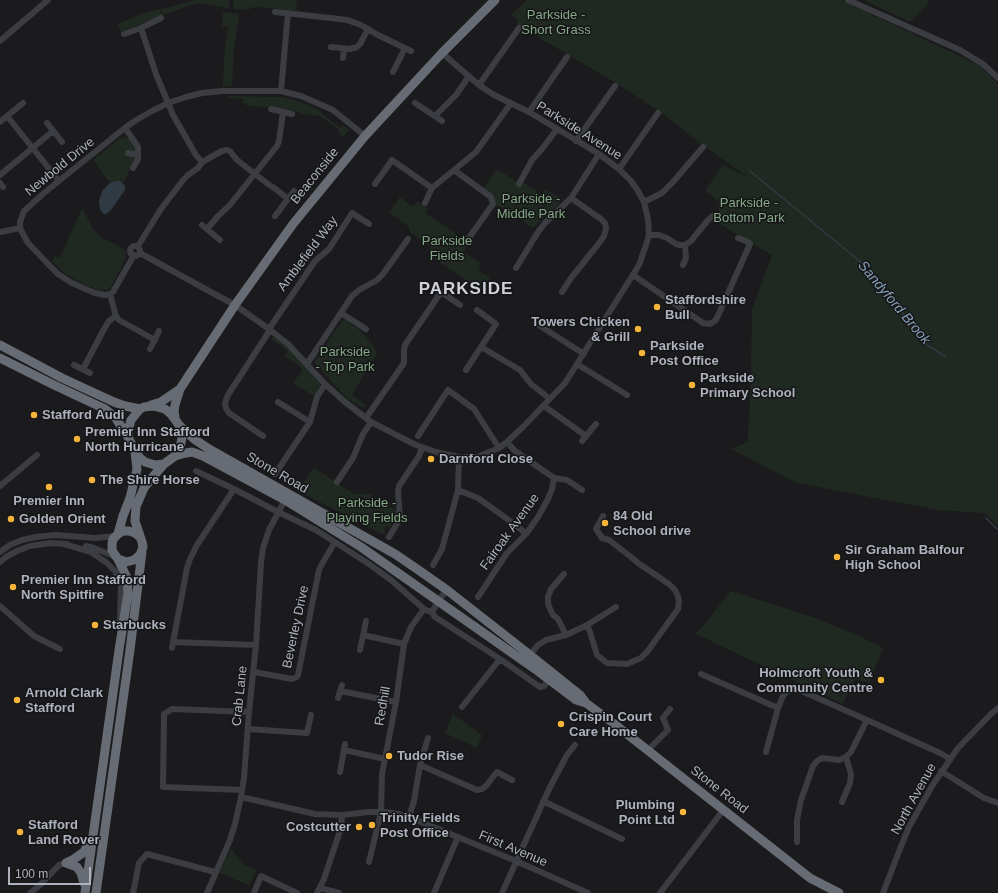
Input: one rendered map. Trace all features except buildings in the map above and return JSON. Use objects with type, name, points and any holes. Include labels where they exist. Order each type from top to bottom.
[{"type":"highway","name":"Beaconside","points":[[177,422],[174,405],[180,389],[235,305],[293,224],[365,136],[442,53],[495,0]]},
{"type":"highway","points":[[0,345],[62,378],[114,402],[125,406],[140,408],[149,406],[158,407],[165,410],[177,422],[182,437],[180,449],[175,456],[164,464],[144,488],[136,506],[135,521],[143,547],[96,893]]},
{"type":"highway","points":[[0,358],[105,409],[115,417],[140,458],[150,464],[164,464]]},
{"type":"highway","name":"Beaconside","points":[[149,406],[161,402],[180,389]]},
{"type":"highway","points":[[128,437],[131,420],[140,408]]},
{"type":"highway","name":"Stone Road","points":[[177,422],[194,439],[209,449],[394,554],[447,590],[527,658],[549,680],[576,700],[586,703]]},
{"type":"highway","points":[[85,890],[128,593],[127,578],[113,553],[112,541],[116,535],[130,498],[137,469],[135,451]]},
{"type":"highway","name":"Stone Road","points":[[175,456],[192,452],[197,453],[285,500],[361,547],[438,601],[580,694],[586,703],[724,809],[810,878],[839,893]]},
{"type":"highway","points":[[116,535],[123,531],[129,531],[140,537]]},
{"type":"highway","points":[[117,558],[130,562],[137,558],[142,552]]},
{"type":"highway","points":[[66,863],[84,852],[94,829]]},
{"type":"highway","points":[[66,863],[74,865],[80,869],[82,872],[85,890]]},
{"type":"street","points":[[0,41],[48,0]]},
{"type":"street","points":[[848,0],[960,50],[983,64],[998,78]]},
{"type":"street","points":[[275,12],[346,20],[361,25],[411,51]]},
{"type":"street","points":[[281,91],[286,49],[288,13]]},
{"type":"street","points":[[124,34],[141,28],[161,18]]},
{"type":"street","points":[[141,28],[156,74],[173,115],[196,155],[202,162]]},
{"type":"street","points":[[479,85],[519,28]]},
{"type":"street","points":[[330,47],[350,49],[356,47],[360,44],[368,29]]},
{"type":"street","points":[[392,72],[405,48]]},
{"type":"street","points":[[344,49],[344,58]]},
{"type":"street","name":"Parkside Avenue","points":[[140,253],[207,294],[235,305],[270,329],[288,344],[325,384],[368,420],[422,448],[459,457],[477,457],[499,448],[544,406],[565,382],[584,354],[641,260],[649,235],[648,219],[644,202],[638,191],[619,168],[529,112],[479,85],[442,53]]},
{"type":"street","points":[[529,112],[567,57]]},
{"type":"street","points":[[435,116],[456,96],[468,76]]},
{"type":"street","points":[[576,141],[614,86]]},
{"type":"street","name":"Newbold Drive","points":[[20,228],[20,222],[24,211],[125,128],[138,119],[168,103],[186,97],[222,91],[281,91],[301,96],[333,110],[365,136]]},
{"type":"street","points":[[0,122],[23,103]]},
{"type":"street","points":[[415,103],[442,121]]},
{"type":"street","points":[[425,203],[432,188],[476,152],[511,103]]},
{"type":"street","points":[[271,109],[292,114]]},
{"type":"street","points":[[220,240],[205,227],[230,206],[277,146],[283,112]]},
{"type":"street","points":[[619,168],[658,113]]},
{"type":"street","points":[[7,116],[59,181]]},
{"type":"street","points":[[47,123],[62,142]]},
{"type":"street","points":[[125,128],[138,146],[138,159],[133,168]]},
{"type":"street","points":[[519,184],[532,160],[557,129]]},
{"type":"street","points":[[0,175],[53,131]]},
{"type":"street","points":[[644,202],[662,193],[703,147]]},
{"type":"street","points":[[138,246],[165,203],[184,179],[198,168],[202,162],[222,151],[227,150],[230,152],[237,160],[288,199]]},
{"type":"street","points":[[128,153],[138,155]]},
{"type":"street","points":[[516,268],[545,223],[571,198],[598,154]]},
{"type":"street","points":[[375,184],[392,160],[432,188]]},
{"type":"street","points":[[454,170],[491,197],[493,204],[466,242]]},
{"type":"street","points":[[275,216],[294,191]]},
{"type":"street","points":[[562,292],[604,236],[606,229],[605,223],[601,219],[571,198]]},
{"type":"street","name":"Amblefield Way","points":[[346,209],[369,224]]},
{"type":"street","name":"Amblefield Way","points":[[261,433],[232,416],[228,412],[225,403],[228,395],[315,261],[329,249],[352,213]]},
{"type":"street","points":[[649,235],[659,235],[680,245],[685,245],[691,241],[708,220],[714,215],[720,215]]},
{"type":"street","points":[[0,232],[20,228],[28,243],[58,274],[72,283],[95,293],[105,295],[110,294],[115,289],[134,256],[140,253],[138,246]]},
{"type":"street","points":[[633,275],[702,323],[710,324],[716,320],[750,244],[738,238]]},
{"type":"street","points":[[307,364],[352,296],[359,290],[377,280],[383,274],[408,239]]},
{"type":"street","points":[[683,265],[686,258],[685,245]]},
{"type":"street","points":[[134,256],[131,253],[131,248],[133,246],[138,246]]},
{"type":"street","points":[[337,482],[353,458],[368,420],[404,363],[404,351],[406,345],[441,292],[460,306]]},
{"type":"street","points":[[110,294],[116,316],[119,320],[155,340]]},
{"type":"street","points":[[466,370],[496,324],[477,310]]},
{"type":"street","points":[[341,313],[366,329]]},
{"type":"street","points":[[83,369],[104,329],[116,316]]},
{"type":"street","points":[[537,324],[584,354]]},
{"type":"street","points":[[150,349],[159,331]]},
{"type":"street","points":[[481,347],[520,370],[531,384],[550,399]]},
{"type":"street","points":[[577,364],[627,395]]},
{"type":"street","points":[[74,365],[90,373]]},
{"type":"street","points":[[275,474],[310,422],[317,397],[325,384]]},
{"type":"street","points":[[418,436],[448,390],[474,409],[499,448]]},
{"type":"street","points":[[278,402],[310,422]]},
{"type":"street","points":[[544,406],[584,439],[596,424]]},
{"type":"street","points":[[507,442],[514,451],[554,478],[567,480],[582,490]]},
{"type":"street","points":[[389,537],[400,519],[399,486],[419,456],[422,448]]},
{"type":"street","points":[[0,486],[38,456]]},
{"type":"street","points":[[433,565],[442,549],[458,490],[459,457]]},
{"type":"street","points":[[196,471],[316,530],[391,580],[424,609],[431,611],[435,617],[540,687],[544,686],[549,680]]},
{"type":"street","name":"Fairoak Avenue","points":[[478,597],[507,552],[526,534],[538,517],[548,499],[554,478]]},
{"type":"street","points":[[234,489],[197,545],[190,559],[172,645],[256,645]]},
{"type":"street","points":[[458,490],[478,498],[526,534]]},
{"type":"street","name":"Crab Lane","points":[[207,893],[230,840],[241,797],[254,672],[263,548],[267,534],[285,500]]},
{"type":"street","points":[[587,625],[596,655],[608,663],[627,664],[641,658],[647,652],[678,609],[680,602],[675,590],[669,584],[638,563],[609,540],[602,538],[596,529],[603,516]]},
{"type":"street","points":[[0,552],[10,545],[22,540],[36,537],[55,535],[96,538],[116,535]]},
{"type":"street","name":"Beverley Drive","points":[[254,672],[292,679],[297,677],[320,570],[335,542]]},
{"type":"street","points":[[0,562],[17,551],[30,546],[51,543],[75,544],[94,548],[117,558]]},
{"type":"street","points":[[64,544],[91,552],[107,563],[117,575],[121,586],[119,650]]},
{"type":"street","points":[[564,574],[551,590],[548,596],[548,603],[553,615],[558,619],[566,635]]},
{"type":"street","points":[[431,611],[447,590]]},
{"type":"street","points":[[1,607],[34,636],[60,649]]},
{"type":"street","points":[[527,658],[538,645],[546,640],[566,635],[587,625],[616,607]]},
{"type":"street","name":"Redhill","points":[[369,862],[382,812],[382,774],[396,702],[404,644],[412,627],[424,609]]},
{"type":"street","points":[[360,650],[366,621]]},
{"type":"street","points":[[363,635],[404,644]]},
{"type":"street","points":[[462,707],[500,659]]},
{"type":"street","points":[[701,674],[778,708]]},
{"type":"street","points":[[338,698],[341,688],[396,702]]},
{"type":"street","points":[[766,752],[778,708],[783,696],[786,692],[797,689],[940,753],[950,759]]},
{"type":"street","name":"North Avenue","points":[[883,893],[897,854],[925,796],[941,771],[969,736],[998,708]]},
{"type":"street","points":[[242,790],[163,787],[164,714],[172,709],[249,712]]},
{"type":"street","points":[[648,750],[668,730],[663,718],[670,709]]},
{"type":"street","points":[[248,728],[307,733],[311,715]]},
{"type":"street","points":[[797,842],[797,820],[800,805],[813,766],[822,758],[839,760],[852,752],[867,720]]},
{"type":"street","points":[[409,817],[414,801],[420,765],[428,738]]},
{"type":"street","points":[[502,893],[543,801],[567,755],[575,745]]},
{"type":"street","points":[[340,772],[344,747],[385,759]]},
{"type":"street","points":[[842,802],[850,783],[851,774],[846,757]]},
{"type":"street","points":[[420,765],[477,790],[486,786],[498,772],[512,780]]},
{"type":"street","points":[[941,771],[984,798],[998,803]]},
{"type":"street","name":"First Avenue","points":[[241,797],[315,814],[342,815],[369,812],[399,814],[516,861],[573,890],[588,893]]},
{"type":"street","points":[[543,801],[622,839]]},
{"type":"street","points":[[660,893],[724,809]]},
{"type":"street","points":[[339,893],[318,891],[327,871],[341,828],[342,815]]},
{"type":"street","points":[[434,893],[458,837]]},
{"type":"street","points":[[133,893],[139,863],[147,854],[215,872]]},
{"type":"street","points":[[30,893],[59,865],[66,863]]},
{"type":"street","points":[[254,893],[261,876],[296,893]]},
{"type":"green space","points":[[196,0],[229,0],[229,8],[197,3],[163,15],[161,9]]},
{"type":"green space","points":[[234,0],[297,0],[296,8],[298,11],[256,7],[250,8],[249,10],[233,9]]},
{"type":"green space","points":[[527,0],[841,0],[979,65],[998,84],[998,526],[984,513],[938,510],[797,483],[731,449],[748,442],[752,309],[772,255],[720,224],[718,201],[705,191],[723,165],[751,179],[700,143],[659,111],[616,83],[516,24],[519,21],[511,15]]},
{"type":"green space","points":[[864,0],[928,0],[928,4],[910,22]]},
{"type":"green space","points":[[160,9],[162,15],[121,32],[118,24],[141,14]]},
{"type":"green space","points":[[223,12],[239,14],[234,49],[232,86],[223,86],[224,59],[228,27],[222,26]]},
{"type":"green space","points":[[227,96],[281,97],[295,100],[315,108],[340,128],[343,125],[349,130],[343,137],[338,132],[339,130],[319,116],[277,107],[247,106],[243,103],[243,99],[227,98]]},
{"type":"green space","points":[[120,138],[129,138],[136,149],[135,157],[123,184],[120,181],[110,183],[93,160]]},
{"type":"green space","name":"Parkside - Middle Park","points":[[497,169],[517,182],[524,183],[541,194],[545,189],[563,199],[533,228],[507,210],[493,204],[482,190]]},
{"type":"green space","name":"Parkside Fields","points":[[400,197],[413,207],[418,201],[428,209],[425,213],[455,233],[467,245],[464,252],[481,264],[478,270],[490,278],[481,290],[429,255],[431,247],[410,232],[409,227],[389,212]]},
{"type":"green space","points":[[82,208],[93,229],[105,240],[125,250],[127,256],[111,287],[107,290],[98,290],[79,282],[63,272],[52,262],[55,256],[60,258]]},
{"type":"green space","name":"Parkside - Top Park","points":[[343,320],[346,320],[362,332],[373,345],[377,353],[352,395],[366,405],[364,407],[361,407],[348,399],[315,364],[315,361]]},
{"type":"green space","points":[[274,335],[284,342],[321,383],[314,396],[293,383],[303,369],[285,356],[288,351],[271,339]]},
{"type":"green space","name":"Parkside - Playing Fields","points":[[314,468],[354,494],[369,494],[400,513],[390,527],[386,526],[384,529],[386,532],[384,535],[298,491]]},
{"type":"green space","points":[[731,591],[816,618],[883,648],[869,683],[855,679],[843,704],[696,634]]},
{"type":"green space","points":[[453,714],[482,735],[477,748],[445,733]]},
{"type":"green space","points":[[231,849],[245,865],[257,870],[249,885],[219,873]]},
{"type":"shaded area","points":[[120,181],[125,186],[125,190],[111,210],[105,215],[100,210],[99,201],[102,191],[110,183]]},
{"type":"waterway","name":"Sandyford Brook","points":[[750,171],[868,268],[927,345],[946,357]]},
{"type":"waterway","name":"Sandyford Brook","points":[[986,518],[998,529]]},
{"type":"place","name":"Staffordshire Bull","points":[[657,307]]},
{"type":"place","name":"Towers Chicken & Grill","points":[[638,329]]},
{"type":"place","name":"Parkside Post Office","points":[[642,353]]},
{"type":"place","name":"Parkside Primary School","points":[[692,385]]},
{"type":"place","name":"Stafford Audi","points":[[34,415]]},
{"type":"place","name":"Premier Inn Stafford North Hurricane","points":[[77,439]]},
{"type":"place","name":"Darnford Close","points":[[431,459]]},
{"type":"place","name":"The Shire Horse","points":[[92,480]]},
{"type":"place","name":"Premier Inn","points":[[49,487]]},
{"type":"place","name":"Golden Orient","points":[[11,519]]},
{"type":"place","name":"84 Old School drive","points":[[605,523]]},
{"type":"place","name":"Sir Graham Balfour High School","points":[[837,557]]},
{"type":"place","name":"Premier Inn Stafford North Spitfire","points":[[13,587]]},
{"type":"place","name":"Starbucks","points":[[95,625]]},
{"type":"place","name":"Holmcroft Youth & Community Centre","points":[[881,680]]},
{"type":"place","name":"Arnold Clark Stafford","points":[[17,700]]},
{"type":"place","name":"Crispin Court Care Home","points":[[561,724]]},
{"type":"place","name":"Tudor Rise","points":[[389,756]]},
{"type":"place","name":"Plumbing Point Ltd","points":[[683,812]]},
{"type":"place","name":"Trinity Fields Post Office","points":[[372,825]]},
{"type":"place","name":"Costcutter","points":[[359,827]]},
{"type":"place","name":"Stafford Land Rover","points":[[20,832]]},
{"type":"district","name":"PARKSIDE","points":[[466,289]]},
{"type":"park label","name":"Parkside - Short Grass","points":[[556,22]]},
{"type":"park label","name":"Parkside - Bottom Park","points":[[749,210]]}]
